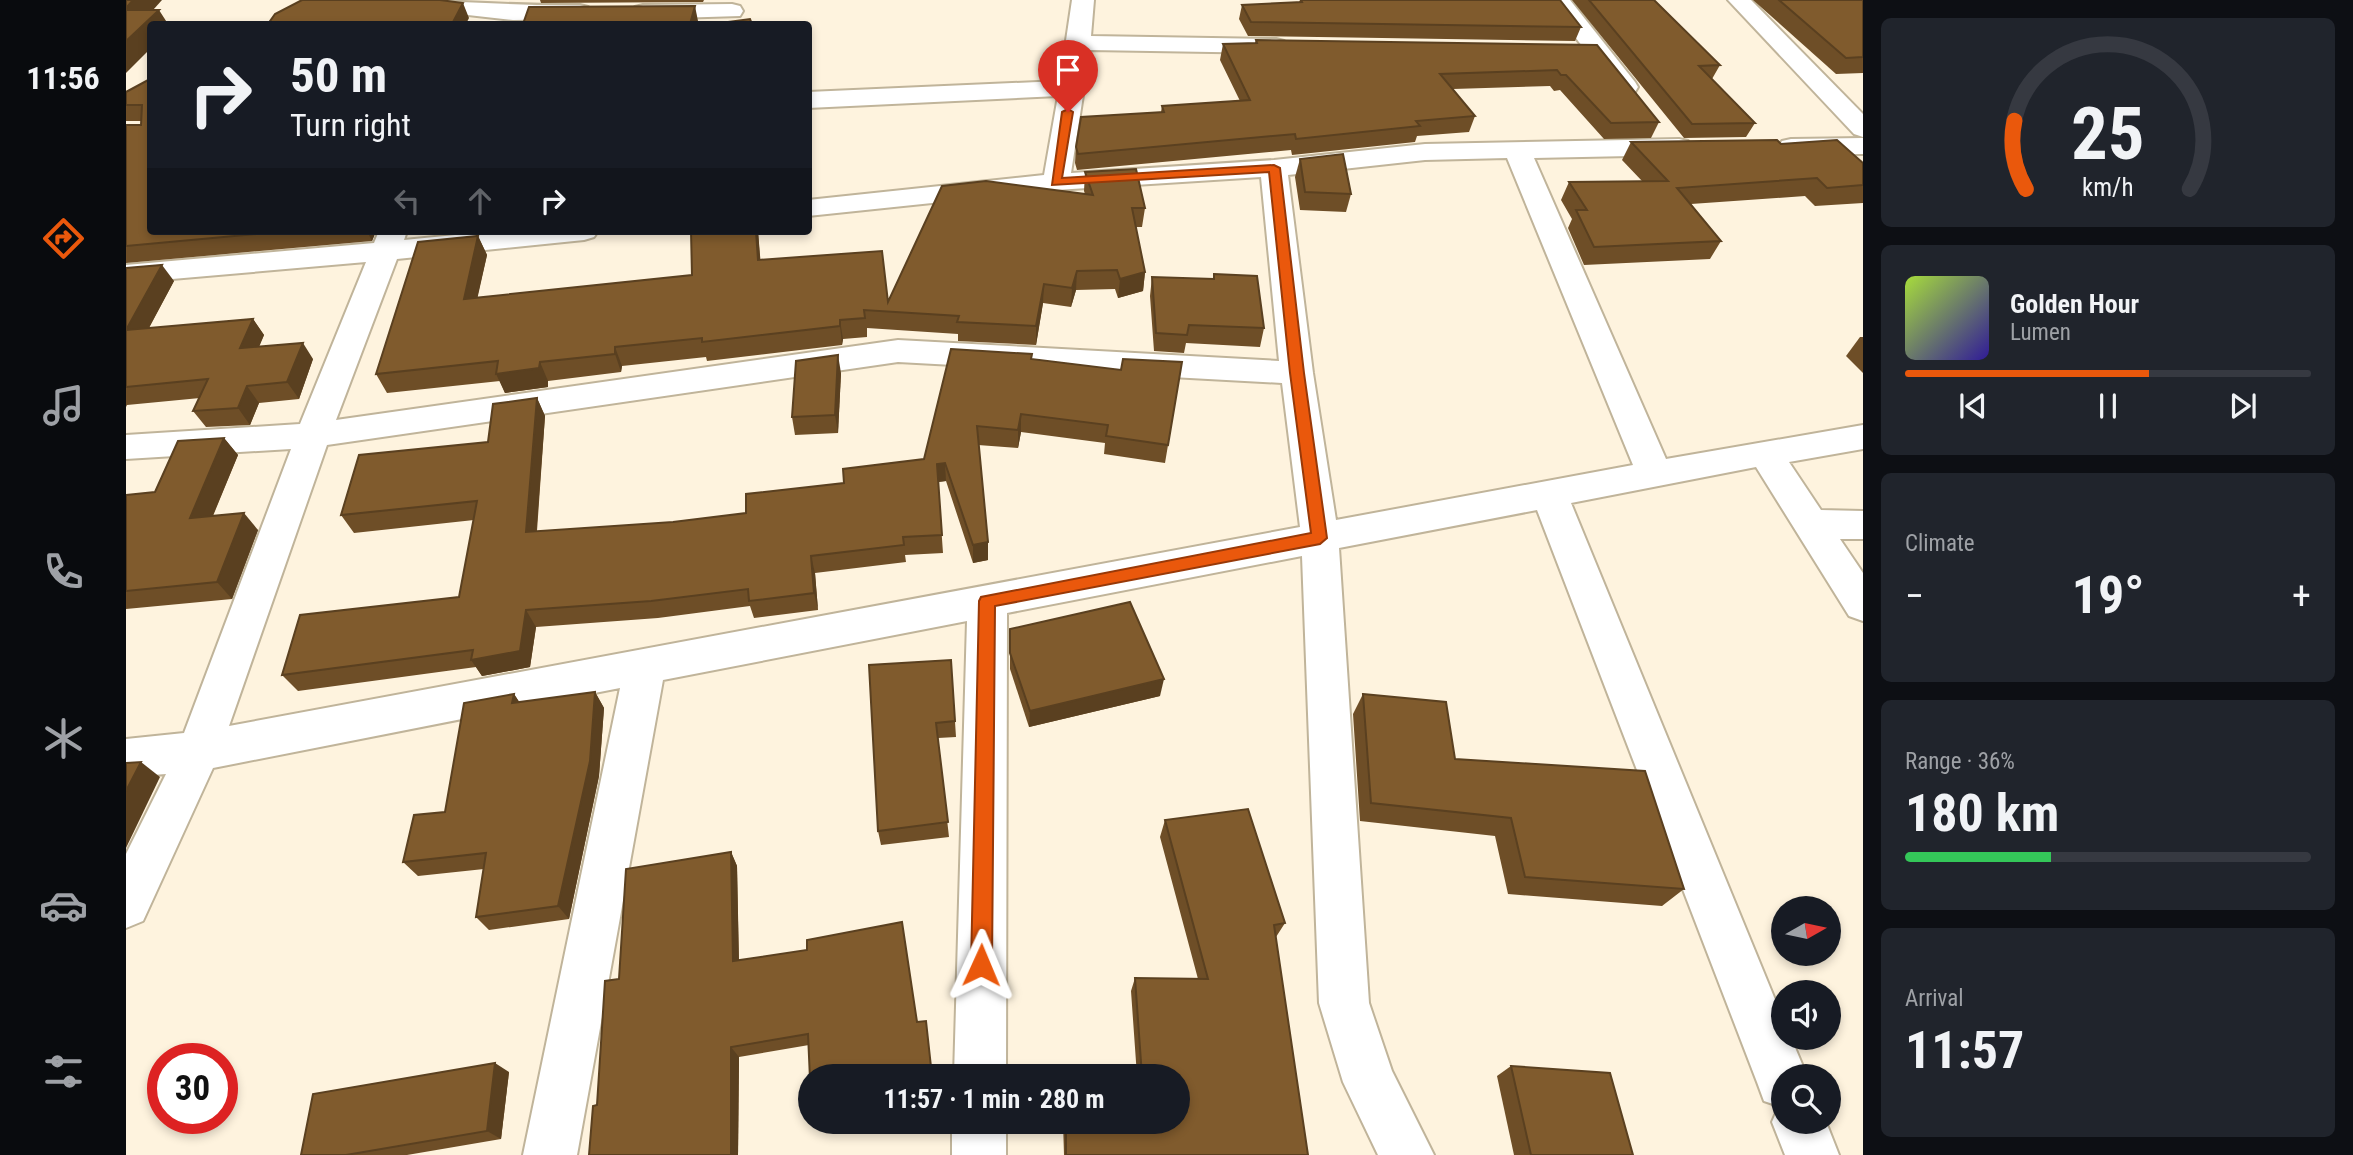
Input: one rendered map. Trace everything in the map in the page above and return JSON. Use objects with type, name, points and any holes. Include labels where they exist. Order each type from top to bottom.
[{"type":"street","points":[[397,0],[514,12],[595,12]]},
{"type":"street","points":[[1056,182],[1079,43],[1083,0]]},
{"type":"street","points":[[1558,0],[1640,104]]},
{"type":"street","points":[[1739,0],[1863,128]]},
{"type":"street","points":[[623,12],[732,11]]},
{"type":"street","points":[[1079,43],[1303,46]]},
{"type":"street","points":[[1569,51],[1597,51]]},
{"type":"street","points":[[812,100],[1071,88]]},
{"type":"street","points":[[1657,126],[1674,147]]},
{"type":"street","points":[[1769,147],[1863,146]]},
{"type":"street","points":[[812,208],[1056,182],[1274,168],[1425,152],[1701,147]]},
{"type":"street","points":[[1518,152],[1655,474]]},
{"type":"street","points":[[1274,168],[1297,373],[1320,538],[1344,1003],[1369,1082],[1407,1155]]},
{"type":"street","points":[[126,274],[389,241],[506,235]]},
{"type":"street","points":[[126,905],[199,751],[313,435],[389,241]]},
{"type":"street","points":[[126,447],[313,435],[898,351],[1297,373]]},
{"type":"street","points":[[126,758],[199,751],[1765,453],[1863,437]]},
{"type":"street","points":[[1765,453],[1863,605]]},
{"type":"street","points":[[1549,494],[1776,1064]]},
{"type":"street","points":[[1811,524],[1863,526]]},
{"type":"street","points":[[980,1064],[987,601]]},
{"type":"street","points":[[550,1155],[645,667]]},
{"type":"street","points":[[979,1134],[979,1155]]},
{"type":"street","points":[[1804,1134],[1812,1155]]},
{"type":"building","points":[[302,0],[440,0],[463,3],[454,21],[270,21],[275,14]]},
{"type":"building","points":[[1301,0],[1560,0],[1581,27],[1251,22],[1242,5],[1302,2]]},
{"type":"building","points":[[1589,0],[1654,0],[1720,65],[1699,66],[1755,123],[1692,124]]},
{"type":"building","points":[[1779,0],[1863,0],[1863,57],[1846,58]]},
{"type":"building","points":[[695,6],[691,21],[524,21],[529,7]]},
{"type":"building","points":[[126,10],[159,10],[147,21],[126,41]]},
{"type":"building","points":[[1256,40],[1597,45],[1659,122],[1611,123],[1566,75],[1561,75],[1557,70],[1440,74],[1475,116],[1416,121],[1420,126],[1296,139],[1295,134],[1078,154],[1076,147],[1081,117],[1164,112],[1162,106],[1250,100],[1223,44],[1257,43]]},
{"type":"building","points":[[147,81],[147,235],[246,235],[126,246],[126,125],[141,125],[142,105],[126,105],[126,92]]},
{"type":"building","points":[[1777,140],[1781,144],[1837,140],[1863,163],[1863,185],[1827,188],[1817,178],[1677,188],[1721,241],[1594,247],[1576,210],[1587,210],[1569,182],[1668,181],[1631,142]]},
{"type":"building","points":[[1343,154],[1351,194],[1305,192],[1300,159]]},
{"type":"building","points":[[1136,169],[1145,208],[1132,208],[1145,272],[1120,279],[1117,270],[1077,271],[1072,288],[1044,284],[1036,326],[957,322],[959,316],[864,310],[865,318],[840,320],[840,326],[702,342],[702,338],[615,347],[615,354],[540,362],[539,368],[496,374],[498,361],[376,374],[418,242],[478,236],[464,299],[692,275],[691,235],[756,235],[758,260],[882,251],[888,302],[942,186],[986,181],[1093,195],[1085,172]]},
{"type":"building","points":[[162,265],[126,330],[126,268]]},
{"type":"building","points":[[1214,274],[1257,276],[1264,328],[1189,325],[1187,335],[1156,333],[1152,277],[1214,279]]},
{"type":"building","points":[[253,319],[240,348],[303,343],[287,382],[247,386],[238,408],[193,411],[208,379],[126,387],[126,330]]},
{"type":"building","points":[[951,349],[1032,354],[1031,359],[1121,370],[1123,359],[1182,362],[1168,445],[1106,436],[1108,425],[1021,414],[1018,430],[977,426],[988,542],[973,545],[945,463],[937,464],[942,535],[903,537],[904,545],[811,556],[814,593],[749,601],[748,589],[651,601],[526,610],[520,651],[471,660],[473,650],[282,675],[300,615],[459,597],[477,501],[341,515],[359,455],[488,442],[493,404],[537,398],[526,532],[673,522],[746,513],[746,494],[844,483],[843,469],[924,459]]},
{"type":"building","points":[[838,355],[835,415],[792,417],[796,361]]},
{"type":"building","points":[[224,438],[190,518],[244,513],[217,582],[126,591],[126,495],[155,492],[178,441]]},
{"type":"building","points":[[1130,602],[1164,679],[1030,711],[1010,653],[1010,629]]},
{"type":"building","points":[[951,660],[955,721],[936,723],[948,822],[878,831],[869,665]]},
{"type":"building","points":[[595,692],[590,761],[558,906],[476,917],[486,853],[403,862],[414,815],[445,812],[464,703],[514,694],[512,703]]},
{"type":"building","points":[[1363,694],[1446,702],[1455,759],[1645,771],[1684,889],[1525,877],[1511,818],[1371,803]]},
{"type":"building","points":[[141,762],[126,791],[126,763]]},
{"type":"building","points":[[1248,809],[1285,923],[1274,925],[1308,1155],[1066,1155],[1066,1134],[1190,1134],[1190,1064],[1141,1064],[1135,978],[1208,979],[1165,820]]},
{"type":"building","points":[[731,852],[733,961],[807,950],[807,940],[902,922],[917,1022],[926,1021],[931,1064],[809,1064],[808,1034],[731,1047],[731,1155],[589,1155],[593,1106],[597,1105],[605,981],[619,979],[626,869]]},
{"type":"building","points":[[495,1063],[487,1131],[346,1155],[301,1155],[313,1094]]},
{"type":"building","points":[[1511,1066],[1610,1073],[1633,1155],[1531,1155]]},
{"type":"route","points":[[981,965],[987,601],[1320,538],[1297,373],[1274,168],[1056,182],[1068,112]]}]
